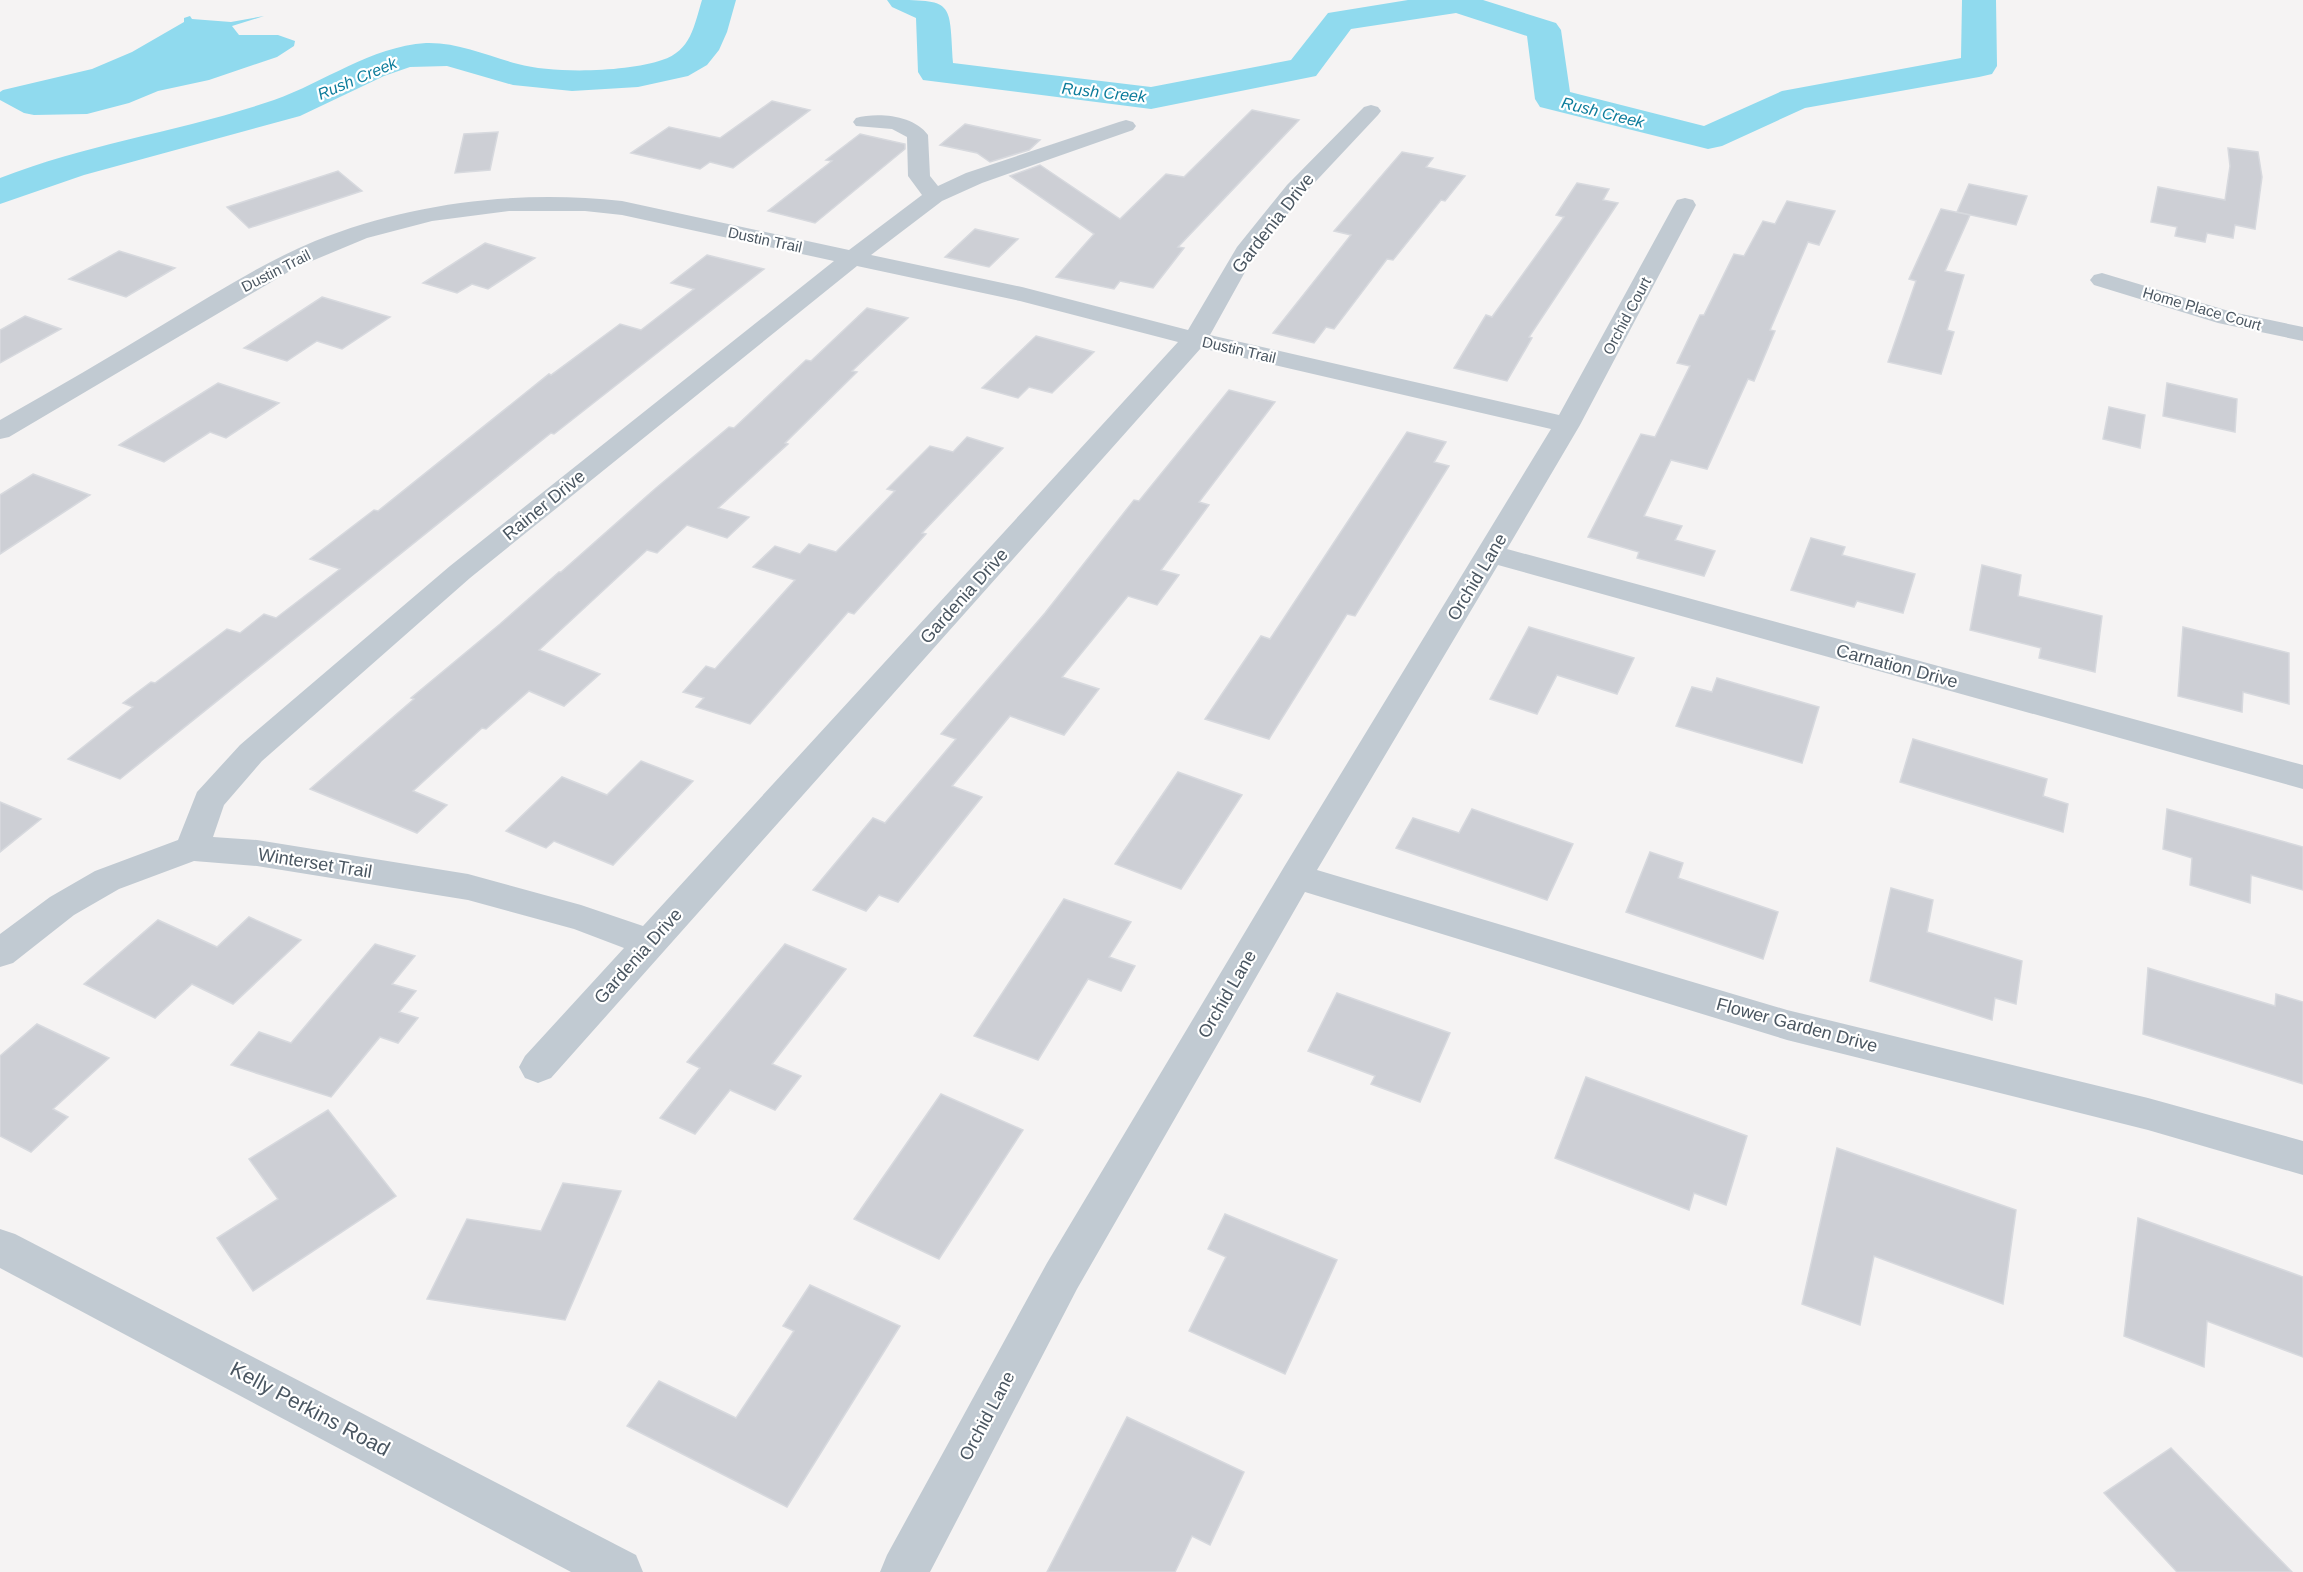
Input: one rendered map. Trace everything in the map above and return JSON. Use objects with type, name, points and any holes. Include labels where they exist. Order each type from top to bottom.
[{"type":"street","name":"Gardenia Drive","points":[[538,1067],[1195,339],[1245,252],[1294,190],[1371,111]]},
{"type":"street","points":[[863,122],[908,127],[917,135],[919,176],[934,196]]},
{"type":"street","name":"Rainer Drive","points":[[192,848],[209,800],[251,753],[460,572],[851,259],[934,196],[974,178],[1126,126]]},
{"type":"street","name":"Dustin Trail","points":[[0,431],[290,262],[348,237],[429,216],[528,203],[586,203],[622,208],[1022,294],[1195,339],[1567,425]]},
{"type":"street","name":"Orchid Court","points":[[1567,425],[1685,205]]},
{"type":"street","name":"Home Place Court","points":[[2102,280],[2226,318],[2303,334]]},
{"type":"street","name":"Orchid Lane","points":[[904,1572],[1062,1276],[1296,876],[1567,425]]},
{"type":"street","name":"Carnation Drive","points":[[1491,554],[2303,777]]},
{"type":"street","name":"Winterset Trail","points":[[0,953],[62,906],[107,880],[192,848],[256,853],[468,886],[581,918],[650,943]]},
{"type":"street","name":"Flower Garden Drive","points":[[1296,876],[1786,1025],[2148,1114],[2303,1158]]},
{"type":"street","name":"Kelly Perkins Road","points":[[0,1247],[620,1572]]},
{"type":"water","points":[[190,16],[192,19],[231,22],[264,16],[232,26],[239,35],[278,35],[295,41],[294,46],[277,57],[209,80],[158,91],[129,103],[87,114],[34,115],[24,113],[0,100],[0,92],[3,90],[92,69],[132,52],[184,22],[184,18]]},
{"type":"building","points":[[772,101],[810,110],[733,168],[710,162],[700,169],[631,153],[669,127],[720,138]]},
{"type":"building","points":[[1252,110],[1299,120],[1178,247],[1184,248],[1153,288],[1120,281],[1114,289],[1056,277],[1094,234],[1010,176],[1040,165],[1120,219],[1166,174],[1184,177]]},
{"type":"building","points":[[965,124],[1040,140],[1029,150],[990,162],[977,153],[940,145]]},
{"type":"building","points":[[498,132],[490,170],[455,173],[464,134]]},
{"type":"building","points":[[860,134],[905,144],[905,149],[815,223],[768,211],[832,161],[826,160]]},
{"type":"building","points":[[2228,148],[2258,152],[2262,177],[2255,229],[2235,225],[2233,238],[2207,233],[2205,242],[2175,236],[2177,227],[2151,222],[2158,187],[2225,200],[2230,166]]},
{"type":"building","points":[[1402,152],[1433,158],[1426,167],[1465,176],[1445,201],[1441,200],[1393,260],[1387,259],[1334,329],[1326,327],[1314,343],[1273,333],[1351,235],[1334,231]]},
{"type":"building","points":[[338,171],[362,191],[249,228],[227,207]]},
{"type":"building","points":[[1577,183],[1609,189],[1603,200],[1618,203],[1529,337],[1532,338],[1507,381],[1454,368],[1486,315],[1492,317],[1564,217],[1556,215]]},
{"type":"building","points":[[1969,184],[2027,196],[2016,225],[1957,212]]},
{"type":"building","points":[[1787,201],[1835,211],[1819,245],[1808,242],[1770,330],[1775,331],[1754,381],[1748,379],[1707,469],[1671,460],[1644,516],[1682,526],[1675,540],[1715,551],[1704,576],[1637,558],[1639,552],[1588,537],[1641,434],[1655,437],[1690,366],[1677,363],[1700,315],[1704,315],[1734,254],[1744,256],[1763,221],[1775,224]]},
{"type":"building","points":[[1941,209],[1970,215],[1945,271],[1964,275],[1947,330],[1954,332],[1941,374],[1888,362],[1916,281],[1909,279]]},
{"type":"building","points":[[975,229],[1018,239],[989,267],[945,257]]},
{"type":"building","points":[[485,243],[535,258],[488,289],[472,284],[457,293],[423,283]]},
{"type":"building","points":[[119,251],[175,268],[126,297],[69,279]]},
{"type":"building","points":[[707,255],[764,269],[554,434],[551,433],[120,779],[68,759],[133,707],[123,703],[151,682],[155,683],[227,629],[240,633],[264,614],[276,618],[340,569],[310,559],[374,510],[378,511],[549,374],[551,375],[620,324],[641,330],[694,289],[671,283]]},
{"type":"building","points":[[322,297],[390,317],[342,349],[317,341],[287,361],[244,348]]},
{"type":"building","points":[[867,308],[908,318],[852,371],[857,372],[785,443],[788,444],[718,508],[749,517],[727,538],[687,525],[657,553],[647,550],[539,650],[600,674],[564,706],[529,691],[486,729],[482,728],[413,791],[447,805],[417,833],[310,789],[414,699],[411,698],[561,572],[656,488],[729,427],[734,428],[806,360],[811,361]]},
{"type":"building","points":[[25,316],[61,329],[0,363],[0,330]]},
{"type":"building","points":[[1036,336],[1094,352],[1052,393],[1029,387],[1018,398],[982,388]]},
{"type":"building","points":[[218,383],[279,403],[226,438],[210,432],[164,462],[119,445]]},
{"type":"building","points":[[2167,383],[2237,399],[2235,432],[2163,416]]},
{"type":"building","points":[[1229,390],[1275,402],[1199,502],[1209,505],[1161,570],[1179,575],[1157,605],[1128,596],[1062,677],[1099,689],[1064,735],[1010,716],[952,786],[982,797],[898,902],[879,895],[866,911],[813,890],[873,818],[885,823],[956,739],[941,734],[1045,613],[1134,500],[1139,501]]},
{"type":"building","points":[[2109,407],[2145,415],[2140,448],[2103,439]]},
{"type":"building","points":[[1407,432],[1446,442],[1434,462],[1449,466],[1355,616],[1347,614],[1269,739],[1205,719],[1261,636],[1270,639]]},
{"type":"building","points":[[967,437],[1003,448],[922,533],[926,534],[854,614],[848,612],[750,724],[696,707],[704,698],[683,692],[706,666],[715,669],[795,580],[753,567],[775,546],[800,554],[809,544],[836,552],[895,491],[887,489],[930,446],[953,452]]},
{"type":"building","points":[[33,474],[90,495],[0,554],[0,495]]},
{"type":"building","points":[[1811,538],[1845,547],[1842,555],[1915,574],[1903,613],[1857,601],[1854,607],[1791,590]]},
{"type":"building","points":[[1982,565],[2021,575],[2018,596],[2102,616],[2095,672],[2039,658],[2041,648],[1970,630]]},
{"type":"building","points":[[1529,627],[1634,658],[1617,694],[1557,675],[1537,714],[1490,699]]},
{"type":"building","points":[[2183,627],[2289,653],[2289,704],[2243,692],[2242,712],[2178,696]]},
{"type":"building","points":[[1717,678],[1819,707],[1802,763],[1676,726],[1692,687],[1712,692]]},
{"type":"building","points":[[1913,739],[2047,779],[2043,796],[2068,804],[2063,832],[1900,782]]},
{"type":"building","points":[[641,761],[693,781],[613,865],[554,841],[546,848],[506,831],[562,777],[607,795]]},
{"type":"building","points":[[1178,772],[1242,795],[1181,889],[1115,864]]},
{"type":"building","points":[[0,802],[41,819],[0,852]]},
{"type":"building","points":[[1472,809],[1573,844],[1547,900],[1396,848],[1413,818],[1459,833]]},
{"type":"building","points":[[2167,809],[2303,847],[2303,890],[2251,875],[2250,903],[2190,885],[2192,858],[2163,849]]},
{"type":"building","points":[[1650,852],[1683,863],[1678,878],[1778,912],[1763,959],[1626,912]]},
{"type":"building","points":[[1891,888],[1933,900],[1927,932],[2022,961],[2016,1004],[1995,998],[1992,1020],[1870,981]]},
{"type":"building","points":[[1064,899],[1131,922],[1109,957],[1135,966],[1121,991],[1088,979],[1038,1060],[974,1036]]},
{"type":"building","points":[[249,917],[301,940],[233,1004],[192,984],[155,1018],[84,984],[158,920],[217,947]]},
{"type":"building","points":[[375,944],[415,956],[392,984],[416,991],[399,1012],[418,1018],[398,1043],[380,1037],[331,1097],[231,1065],[259,1032],[291,1043]]},
{"type":"building","points":[[785,944],[846,969],[772,1064],[801,1076],[775,1110],[730,1090],[695,1134],[660,1118],[700,1068],[687,1062]]},
{"type":"building","points":[[2148,968],[2275,1006],[2276,994],[2303,1002],[2303,1084],[2143,1034]]},
{"type":"building","points":[[1337,993],[1450,1033],[1420,1102],[1371,1084],[1375,1076],[1308,1051]]},
{"type":"building","points":[[37,1024],[109,1058],[53,1109],[68,1117],[31,1152],[0,1136],[0,1056]]},
{"type":"building","points":[[1586,1077],[1747,1136],[1726,1205],[1694,1193],[1689,1210],[1555,1158]]},
{"type":"building","points":[[941,1094],[1023,1130],[939,1259],[854,1219]]},
{"type":"building","points":[[328,1110],[396,1196],[253,1291],[217,1238],[278,1199],[249,1159]]},
{"type":"building","points":[[1837,1148],[2016,1210],[2003,1304],[1874,1256],[1860,1325],[1802,1304]]},
{"type":"building","points":[[563,1183],[621,1191],[565,1320],[427,1299],[467,1219],[541,1231]]},
{"type":"building","points":[[1225,1214],[1337,1260],[1285,1374],[1189,1331],[1226,1257],[1208,1249]]},
{"type":"building","points":[[2138,1218],[2303,1277],[2303,1357],[2207,1321],[2204,1367],[2124,1336]]},
{"type":"building","points":[[810,1285],[900,1326],[787,1507],[627,1426],[659,1381],[736,1418],[794,1331],[783,1326]]},
{"type":"building","points":[[1127,1417],[1244,1472],[1210,1545],[1192,1536],[1175,1572],[1047,1572]]},
{"type":"building","points":[[2171,1448],[2292,1572],[2177,1572],[2104,1493]]},
{"type":"waterway","name":"Rush Creek","points":[[0,192],[70,166],[287,108],[321,94],[371,68],[407,57],[425,54],[447,55],[513,74],[550,80],[616,79],[675,68],[695,57],[701,50],[710,32],[719,0]]},
{"type":"waterway","name":"Rush Creek","points":[[904,0],[933,13],[936,72],[1151,98],[1303,68],[1340,20],[1458,3],[1544,30],[1553,99],[1708,138],[1795,99],[1979,66],[1979,0]]}]
